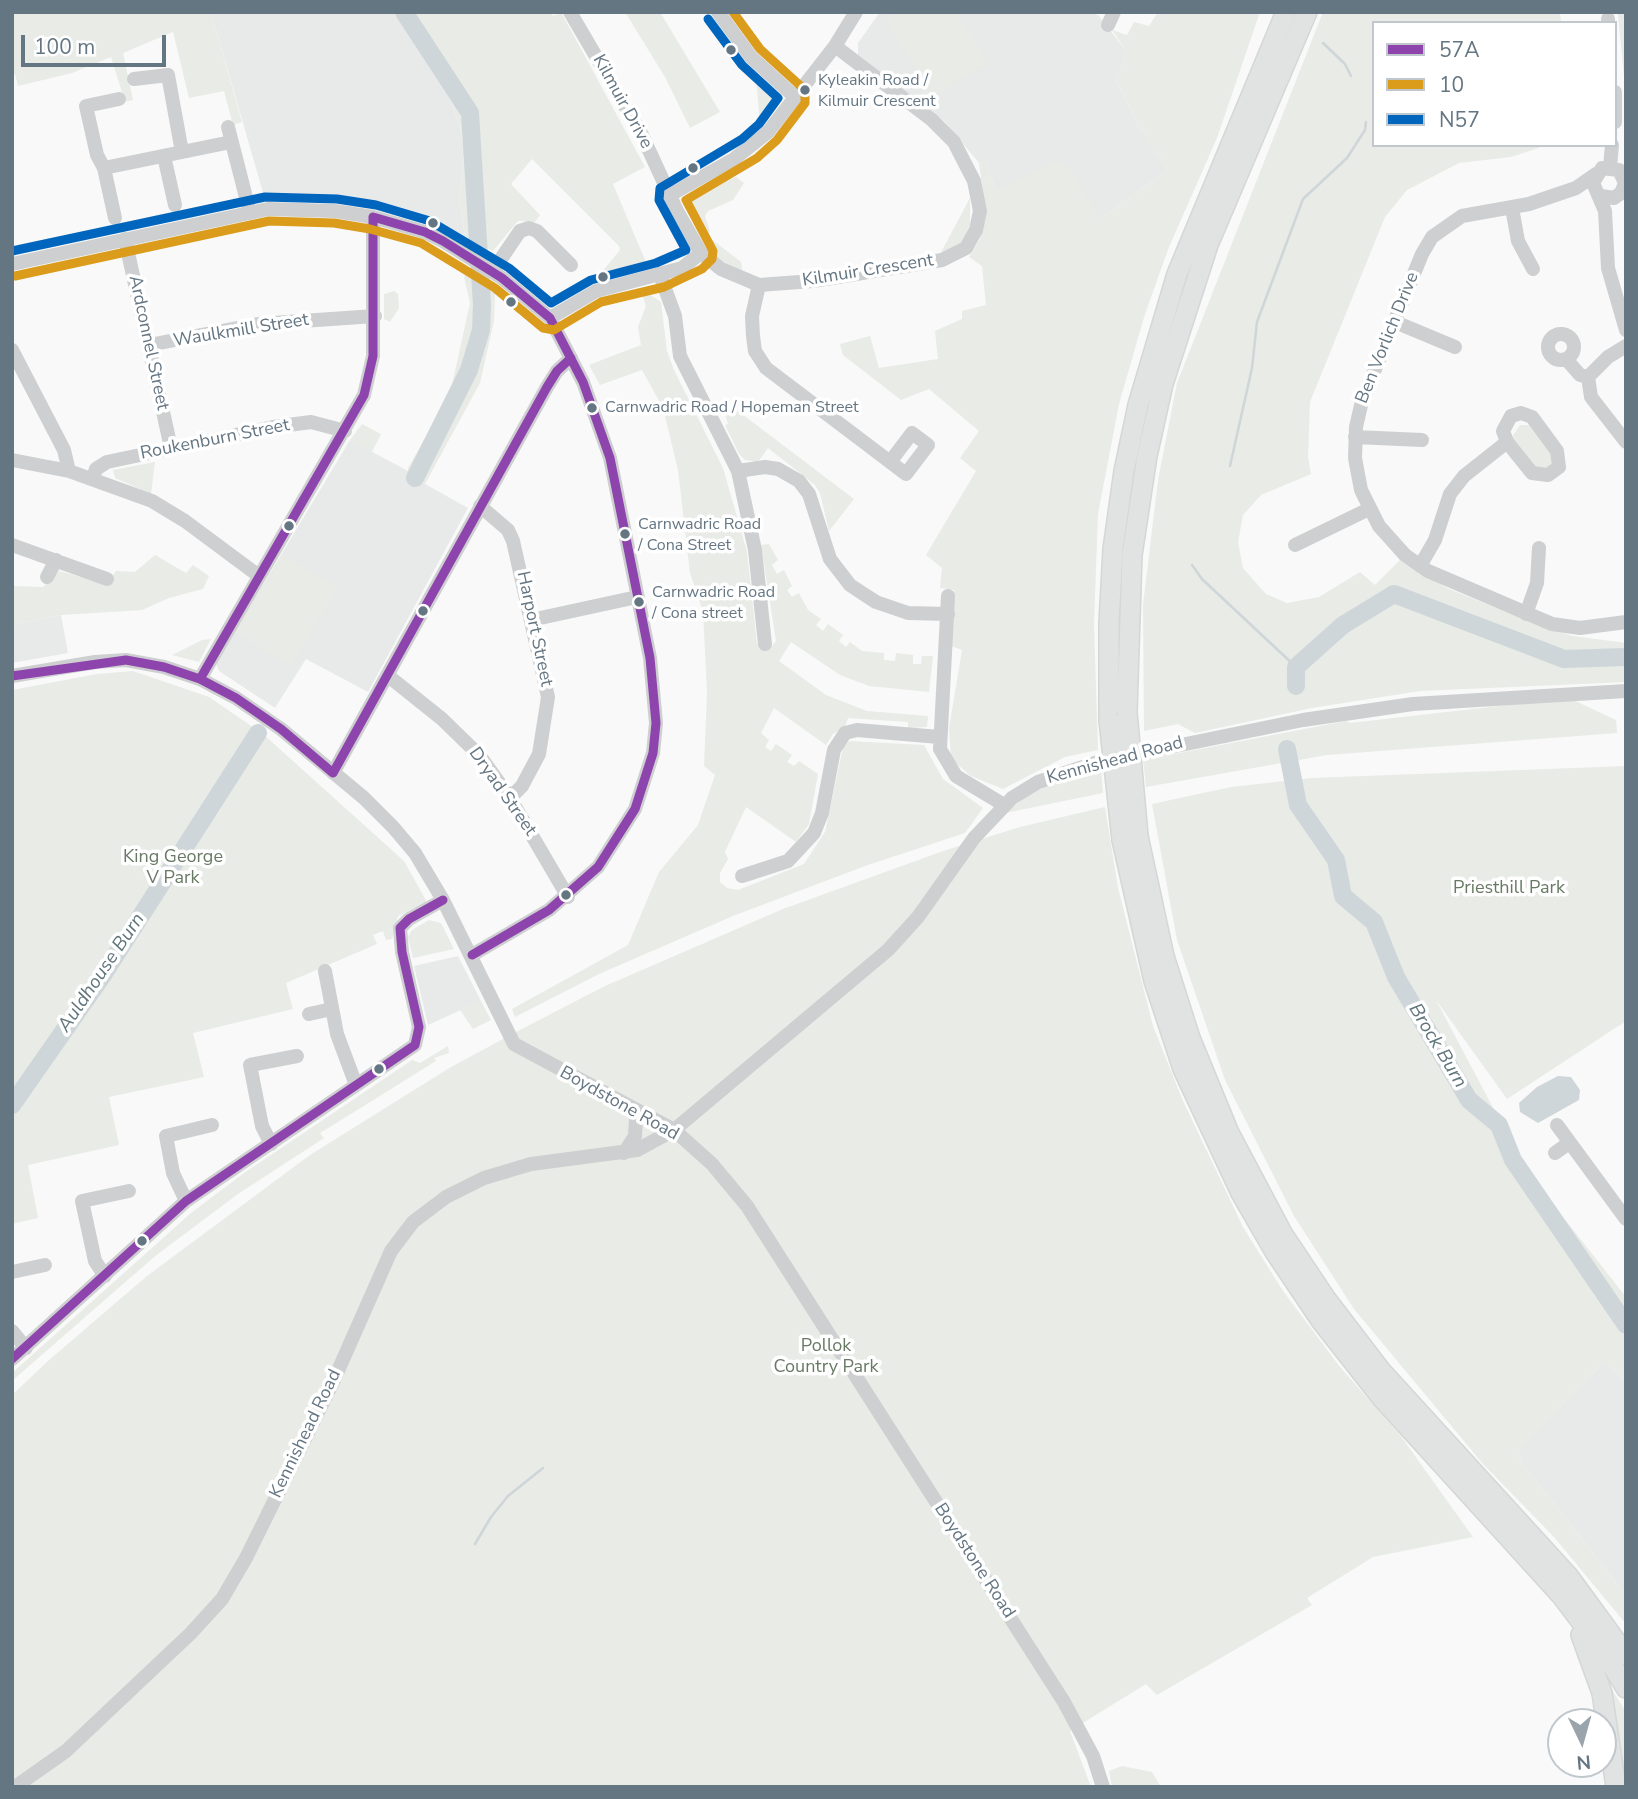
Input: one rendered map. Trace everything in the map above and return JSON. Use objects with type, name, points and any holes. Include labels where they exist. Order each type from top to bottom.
[{"type":"highway","points":[[1256,90],[1276,12]]},
{"type":"highway","points":[[1286,12],[1256,90],[1177,274],[1147,369],[1131,435],[1118,509],[1110,590],[1118,716],[1130,838],[1147,955],[1183,1069],[1241,1193],[1268,1240],[1322,1322],[1381,1397],[1565,1586],[1626,1655]]},
{"type":"highway","points":[[1118,716],[1132,555],[1147,456],[1163,384],[1208,245],[1307,12]]},
{"type":"highway","points":[[1565,1586],[1626,1639]]},
{"type":"highway","points":[[1565,1586],[1626,1688]]},
{"type":"highway","points":[[1565,1586],[1597,1673],[1606,1712],[1616,1787]]},
{"type":"street","name":"Kilmuir Drive","points":[[570,12],[603,65],[670,195]]},
{"type":"street","points":[[718,12],[751,57],[795,97]]},
{"type":"street","points":[[670,195],[750,149],[768,131],[835,46],[856,12]]},
{"type":"street","name":"Kilmuir Crescent","points":[[670,195],[701,253],[721,269],[759,285],[813,281],[942,260],[966,248],[976,230],[980,211],[974,181],[954,142],[932,120],[835,46]]},
{"type":"street","points":[[134,79],[168,75],[182,152]]},
{"type":"street","points":[[116,218],[86,106],[119,99]]},
{"type":"street","points":[[228,127],[250,213]]},
{"type":"street","points":[[104,168],[231,142]]},
{"type":"street","points":[[1611,147],[1603,170],[1593,183],[1599,194],[1607,226],[1608,268],[1626,330]]},
{"type":"street","points":[[164,156],[175,205]]},
{"type":"street","points":[[1603,170],[1619,170],[1624,178],[1624,188],[1618,196],[1607,226]]},
{"type":"street","name":"Ben Vorlich Drive","points":[[1603,170],[1576,188],[1512,208],[1462,216],[1432,237],[1422,254],[1362,401],[1355,437],[1357,475],[1368,509],[1392,543],[1420,566],[1526,614],[1571,628],[1626,622]]},
{"type":"street","name":"Ben Vorlich Drive","points":[[1576,188],[1599,194]]},
{"type":"street","points":[[1599,194],[1618,196]]},
{"type":"street","points":[[12,264],[250,213],[306,208],[373,217],[425,232],[497,275],[550,318],[599,422],[610,458],[654,690],[656,723],[653,752],[635,809],[598,867],[568,897],[529,923],[472,954]]},
{"type":"street","points":[[1512,208],[1518,241],[1533,269]]},
{"type":"street","points":[[200,679],[364,395],[369,376],[375,316],[373,217]]},
{"type":"street","points":[[497,275],[520,231],[529,228],[537,231],[568,256]]},
{"type":"street","name":"Ardconnel Street","points":[[125,239],[171,448]]},
{"type":"street","points":[[550,318],[596,291],[682,268],[701,253]]},
{"type":"street","points":[[660,275],[675,316],[680,356],[738,471],[755,550],[765,644]]},
{"type":"street","points":[[759,285],[752,316],[753,336],[755,351],[766,368],[890,462]]},
{"type":"street","name":"Waulkmill Street","points":[[149,345],[258,324],[375,316]]},
{"type":"street","points":[[1395,322],[1455,347]]},
{"type":"street","points":[[1588,377],[1608,357],[1626,346]]},
{"type":"street","points":[[12,350],[64,450],[69,471]]},
{"type":"street","points":[[333,773],[551,379],[571,359]]},
{"type":"street","points":[[1566,359],[1580,375],[1588,377]]},
{"type":"street","points":[[1588,377],[1591,397],[1626,442]]},
{"type":"street","points":[[1516,414],[1527,414],[1558,451],[1559,467],[1548,475],[1532,473],[1507,442],[1503,431],[1506,421],[1516,414]]},
{"type":"street","name":"Roukenburn Street","points":[[93,478],[96,469],[107,461],[296,423],[324,424],[345,431]]},
{"type":"street","points":[[1355,437],[1422,440]]},
{"type":"street","points":[[1420,566],[1435,540],[1456,485],[1507,442]]},
{"type":"street","points":[[12,460],[93,478],[175,515],[259,576]]},
{"type":"street","points":[[738,471],[765,467],[778,469],[799,481],[809,494],[830,559],[850,585],[876,602],[908,613],[948,614]]},
{"type":"street","name":"Harport Street","points":[[480,506],[508,530],[513,541],[548,698],[547,719],[539,754],[522,786],[510,798]]},
{"type":"street","points":[[1295,545],[1368,509]]},
{"type":"street","points":[[12,545],[107,579]]},
{"type":"street","points":[[1526,614],[1537,583],[1539,548]]},
{"type":"street","points":[[47,577],[56,560]]},
{"type":"street","points":[[948,596],[939,737],[947,764],[956,776],[1004,805]]},
{"type":"street","points":[[531,620],[637,597]]},
{"type":"street","name":"Boydstone Road","points":[[12,676],[95,662],[126,660],[164,667],[200,679],[236,698],[281,729],[364,798],[408,844],[443,900],[472,954],[514,1044],[674,1130],[712,1164],[761,1227],[1064,1702],[1093,1756],[1103,1787]]},
{"type":"street","name":"Dryad Street","points":[[387,675],[468,743],[510,798],[568,897]]},
{"type":"street","name":"Kennishead Road","points":[[15,1787],[66,1751],[191,1633],[222,1599],[246,1558],[327,1394],[391,1251],[413,1222],[446,1197],[484,1178],[531,1164],[624,1153],[645,1147],[674,1130],[888,950],[991,817],[1004,805],[1038,782],[1076,768],[1150,750],[1303,720],[1413,704],[1626,691]]},
{"type":"street","points":[[742,876],[788,861],[814,833],[822,813],[834,750],[845,733],[857,730],[939,737]]},
{"type":"street","points":[[12,1359],[186,1201],[407,1052],[419,1037],[419,1027],[400,940],[400,928],[409,919],[443,900]]},
{"type":"street","points":[[325,971],[344,1060],[356,1085]]},
{"type":"street","points":[[309,1014],[332,1009]]},
{"type":"street","points":[[271,1144],[262,1126],[250,1065],[297,1056]]},
{"type":"street","points":[[624,1153],[635,1136],[636,1118],[632,1108]]},
{"type":"street","points":[[186,1201],[173,1173],[166,1136],[212,1125]]},
{"type":"street","points":[[1557,1125],[1626,1219]]},
{"type":"street","points":[[1555,1153],[1569,1143]]},
{"type":"street","points":[[105,1276],[95,1261],[82,1201],[129,1191]]},
{"type":"street","points":[[12,1272],[45,1265]]},
{"type":"street","points":[[12,1331],[26,1348]]},
{"type":"shaded area","points":[[211,12],[394,12],[450,96],[465,147],[459,202],[466,240],[415,217],[350,201],[264,196]]},
{"type":"shaded area","points":[[880,12],[1092,12],[1099,16],[1127,52],[1116,80],[1136,121],[1168,170],[1100,219],[1023,180],[996,191],[985,161],[979,163],[945,122],[858,55],[858,43]]},
{"type":"shaded area","points":[[1617,12],[1626,12],[1626,98],[1618,14]]},
{"type":"shaded area","points":[[350,440],[468,508],[368,692],[306,659],[275,708],[219,671],[216,663]]},
{"type":"shaded area","points":[[61,615],[68,653],[12,663],[12,625]]},
{"type":"shaded area","points":[[458,956],[481,1001],[428,1025],[414,966]]},
{"type":"shaded area","points":[[1558,1076],[1571,1077],[1580,1090],[1579,1100],[1538,1123],[1520,1112],[1519,1103],[1537,1087]]},
{"type":"shaded area","points":[[1605,1361],[1626,1382],[1626,1595],[1522,1463],[1517,1450]]},
{"type":"green space","points":[[12,12],[211,12],[242,122],[233,125],[224,91],[189,98],[173,32],[123,53],[133,100],[125,102],[111,57],[72,73],[18,86],[15,74],[12,74]]},
{"type":"green space","points":[[394,12],[551,12],[553,16],[561,12],[645,167],[613,184],[648,267],[592,284],[620,250],[619,246],[532,159],[511,184],[540,215],[535,222],[518,221],[493,251],[466,240],[459,202],[465,147],[450,96]]},
{"type":"green space","points":[[625,12],[660,12],[720,112],[690,128],[665,77]]},
{"type":"green space","points":[[897,12],[956,12],[988,62],[934,96],[885,20]]},
{"type":"green space","points":[[1158,12],[1260,12],[1217,138],[1169,247],[1145,314],[1119,404],[1098,514],[1094,624],[1098,750],[1065,757],[1003,789],[971,776],[951,759],[949,728],[962,650],[951,646],[954,590],[940,588],[942,568],[926,555],[976,471],[960,458],[979,431],[929,389],[901,400],[843,355],[840,344],[870,336],[879,368],[938,359],[935,331],[962,319],[962,311],[986,305],[982,266],[969,257],[980,239],[986,215],[979,163],[985,161],[996,191],[1055,161],[1066,163],[1100,219],[1168,170],[1136,121],[1116,80],[1127,52],[1112,30],[1127,35],[1134,22],[1149,26]]},
{"type":"green space","points":[[1323,12],[1560,12],[1561,21],[1372,21],[1372,147],[1541,147],[1511,157],[1459,163],[1407,190],[1385,217],[1310,402],[1308,457],[1311,474],[1261,495],[1243,515],[1238,542],[1243,568],[1266,594],[1287,603],[1319,597],[1360,572],[1375,585],[1400,560],[1449,589],[1539,625],[1573,636],[1626,643],[1626,682],[1420,691],[1312,708],[1195,733],[1178,724],[1144,731],[1143,605],[1158,480],[1177,383]]},
{"type":"green space","points":[[756,76],[771,88],[775,99],[772,110],[760,125]]},
{"type":"green space","points":[[736,177],[744,183],[733,200],[708,211],[705,216],[710,231],[703,238],[683,205],[683,197]]},
{"type":"green space","points":[[970,198],[970,224],[966,237],[958,246],[939,256]]},
{"type":"green space","points":[[710,238],[741,262],[743,274],[708,253],[706,247]]},
{"type":"green space","points":[[466,274],[495,292],[494,321],[480,383],[425,484],[408,475],[408,468],[450,394],[470,303],[464,277]]},
{"type":"green space","points":[[640,288],[661,302],[667,351],[674,370],[723,468],[747,552],[757,644],[763,648],[772,646],[776,641],[761,545],[769,544],[778,560],[772,565],[777,574],[784,570],[792,586],[787,590],[792,597],[799,593],[808,610],[821,619],[816,625],[823,631],[828,624],[843,635],[839,641],[846,647],[850,642],[862,651],[884,653],[884,660],[895,661],[896,653],[913,655],[913,664],[921,664],[922,656],[933,656],[929,692],[869,686],[840,675],[791,642],[779,661],[826,695],[867,711],[928,716],[927,727],[908,728],[908,722],[848,718],[845,727],[833,734],[826,745],[774,708],[761,733],[769,740],[765,747],[771,751],[776,744],[792,755],[787,762],[794,766],[799,761],[818,774],[809,824],[796,842],[746,807],[725,852],[728,859],[720,873],[720,882],[727,888],[738,890],[804,864],[825,832],[843,747],[849,741],[924,745],[943,779],[983,808],[965,833],[865,866],[733,916],[599,974],[515,1017],[512,1009],[628,945],[659,872],[698,825],[715,775],[704,766],[707,693],[703,611],[690,573],[678,470],[663,408],[642,370],[600,385],[589,365],[641,345],[638,327],[646,306]]},
{"type":"green space","points":[[394,291],[398,294],[399,308],[390,322],[384,319],[384,294]]},
{"type":"green space","points":[[723,407],[730,412],[734,408],[854,499],[829,531],[820,493],[815,485],[768,448],[758,462],[745,460],[739,454],[725,425],[728,424]]},
{"type":"green space","points":[[362,424],[381,434],[372,452],[350,440]]},
{"type":"green space","points":[[1520,425],[1530,425],[1554,454],[1550,466],[1538,469],[1511,438]]},
{"type":"green space","points":[[155,462],[151,494],[115,478],[113,470]]},
{"type":"green space","points":[[155,555],[186,573],[193,565],[209,576],[203,589],[169,598],[142,610],[61,615],[12,625],[12,586],[43,587],[59,571],[106,584],[116,571],[135,572]]},
{"type":"green space","points":[[282,555],[337,588],[291,666],[236,633]]},
{"type":"green space","points":[[211,639],[199,662],[172,655],[202,640]]},
{"type":"green space","name":"King George V Park","points":[[133,671],[209,697],[263,734],[404,861],[427,902],[398,916],[392,939],[386,940],[383,931],[373,935],[377,944],[286,983],[293,1009],[193,1033],[204,1077],[109,1097],[119,1145],[28,1165],[38,1218],[12,1224],[12,690],[97,674]]},
{"type":"green space","points":[[1569,698],[1616,720],[1617,733],[1327,755],[1146,787],[1143,760],[1346,721],[1350,723]]},
{"type":"green space","name":"Priesthill Park","points":[[1626,766],[1626,1025],[1623,1023],[1507,1099],[1436,1000],[1526,1170],[1626,1297],[1626,1382],[1605,1361],[1517,1450],[1522,1463],[1626,1595],[1626,1624],[1554,1537],[1483,1464],[1354,1309],[1294,1216],[1225,1080],[1177,940],[1152,804],[1231,787],[1312,778]]},
{"type":"green space","points":[[1101,768],[1103,793],[1005,813],[1031,793],[1064,778]]},
{"type":"green space","name":"Pollok Country Park","points":[[1105,807],[1118,888],[1153,1026],[1183,1101],[1243,1227],[1283,1291],[1340,1367],[1400,1435],[1473,1537],[1373,1557],[1307,1598],[1312,1605],[1157,1695],[1146,1684],[1070,1731],[1091,1787],[12,1787],[12,1395],[48,1361],[147,1276],[310,1155],[451,1067],[518,1031],[605,986],[783,909],[946,850],[1020,827]]},
{"type":"green space","points":[[429,920],[441,923],[454,949],[413,958],[408,937],[412,930]]},
{"type":"green space","points":[[481,1001],[491,1020],[473,1029],[460,1010]]},
{"type":"green space","points":[[448,1046],[449,1053],[434,1058],[436,1061],[320,1133],[324,1138],[238,1194],[154,1257],[12,1381],[12,1373],[191,1213],[244,1173],[412,1060],[420,1063]]},
{"type":"green space","points":[[1604,1677],[1626,1712],[1626,1787],[1623,1787],[1617,1752],[1617,1708],[1609,1708]]},
{"type":"green space","points":[[1122,1766],[1152,1772],[1161,1787],[1112,1787],[1109,1771]]},
{"type":"waterway","name":"Auldhouse Burn","points":[[404,12],[470,113],[482,305],[481,330],[469,370],[415,478]]},
{"type":"waterway","points":[[1323,43],[1345,64],[1351,76]]},
{"type":"waterway","points":[[1230,466],[1252,368],[1257,322],[1303,199],[1347,158],[1365,130],[1366,122]]},
{"type":"waterway","points":[[1192,565],[1202,579],[1296,667]]},
{"type":"waterway","name":"Brock Burn","points":[[1296,686],[1296,667],[1343,625],[1394,594],[1564,659],[1626,657]]},
{"type":"waterway","name":"Auldhouse Burn","points":[[12,1105],[103,975],[258,733]]},
{"type":"waterway","name":"Brock Burn","points":[[1287,749],[1298,805],[1336,860],[1343,896],[1374,922],[1396,977],[1469,1100],[1499,1125],[1513,1160],[1626,1325]]},
{"type":"waterway","points":[[475,1544],[491,1517],[508,1496],[543,1468]]},
{"type":"transit line","name":"10","points":[[15,276],[269,221],[334,223],[370,229],[421,243],[495,288],[543,328],[554,330],[601,302],[664,287],[702,269],[712,259],[713,251],[686,200],[757,158],[777,140],[805,103],[805,90],[760,49],[733,12]]},
{"type":"transit line","name":"N57","points":[[12,251],[265,197],[337,199],[376,205],[430,221],[509,268],[551,303],[591,280],[656,263],[686,250],[659,200],[660,188],[742,139],[759,124],[778,98],[742,65],[708,19]]},
{"type":"transit line","name":"57A","points":[[200,679],[364,395],[373,356],[373,217],[425,232],[443,241],[502,278],[550,318],[583,382],[610,458],[650,658],[656,723],[653,753],[635,809],[598,867],[549,910],[472,955]]},
{"type":"transit line","name":"57A","points":[[12,676],[126,660],[164,667],[200,679],[236,698],[281,729],[333,773],[547,387],[557,371],[571,358]]},
{"type":"transit line","name":"57A","points":[[12,1359],[186,1201],[415,1045],[419,1027],[402,952],[400,928],[409,919],[443,900]]},
{"type":"place","name":"Kyleakin Road / Kilmuir Crescent","points":[[805,90]]},
{"type":"place","name":"Carnwadric Road / Hopeman Street","points":[[592,408]]},
{"type":"place","name":"Carnwadric Road / Cona Street","points":[[625,534]]},
{"type":"place","name":"Carnwadric Road / Cona street","points":[[639,602]]}]
